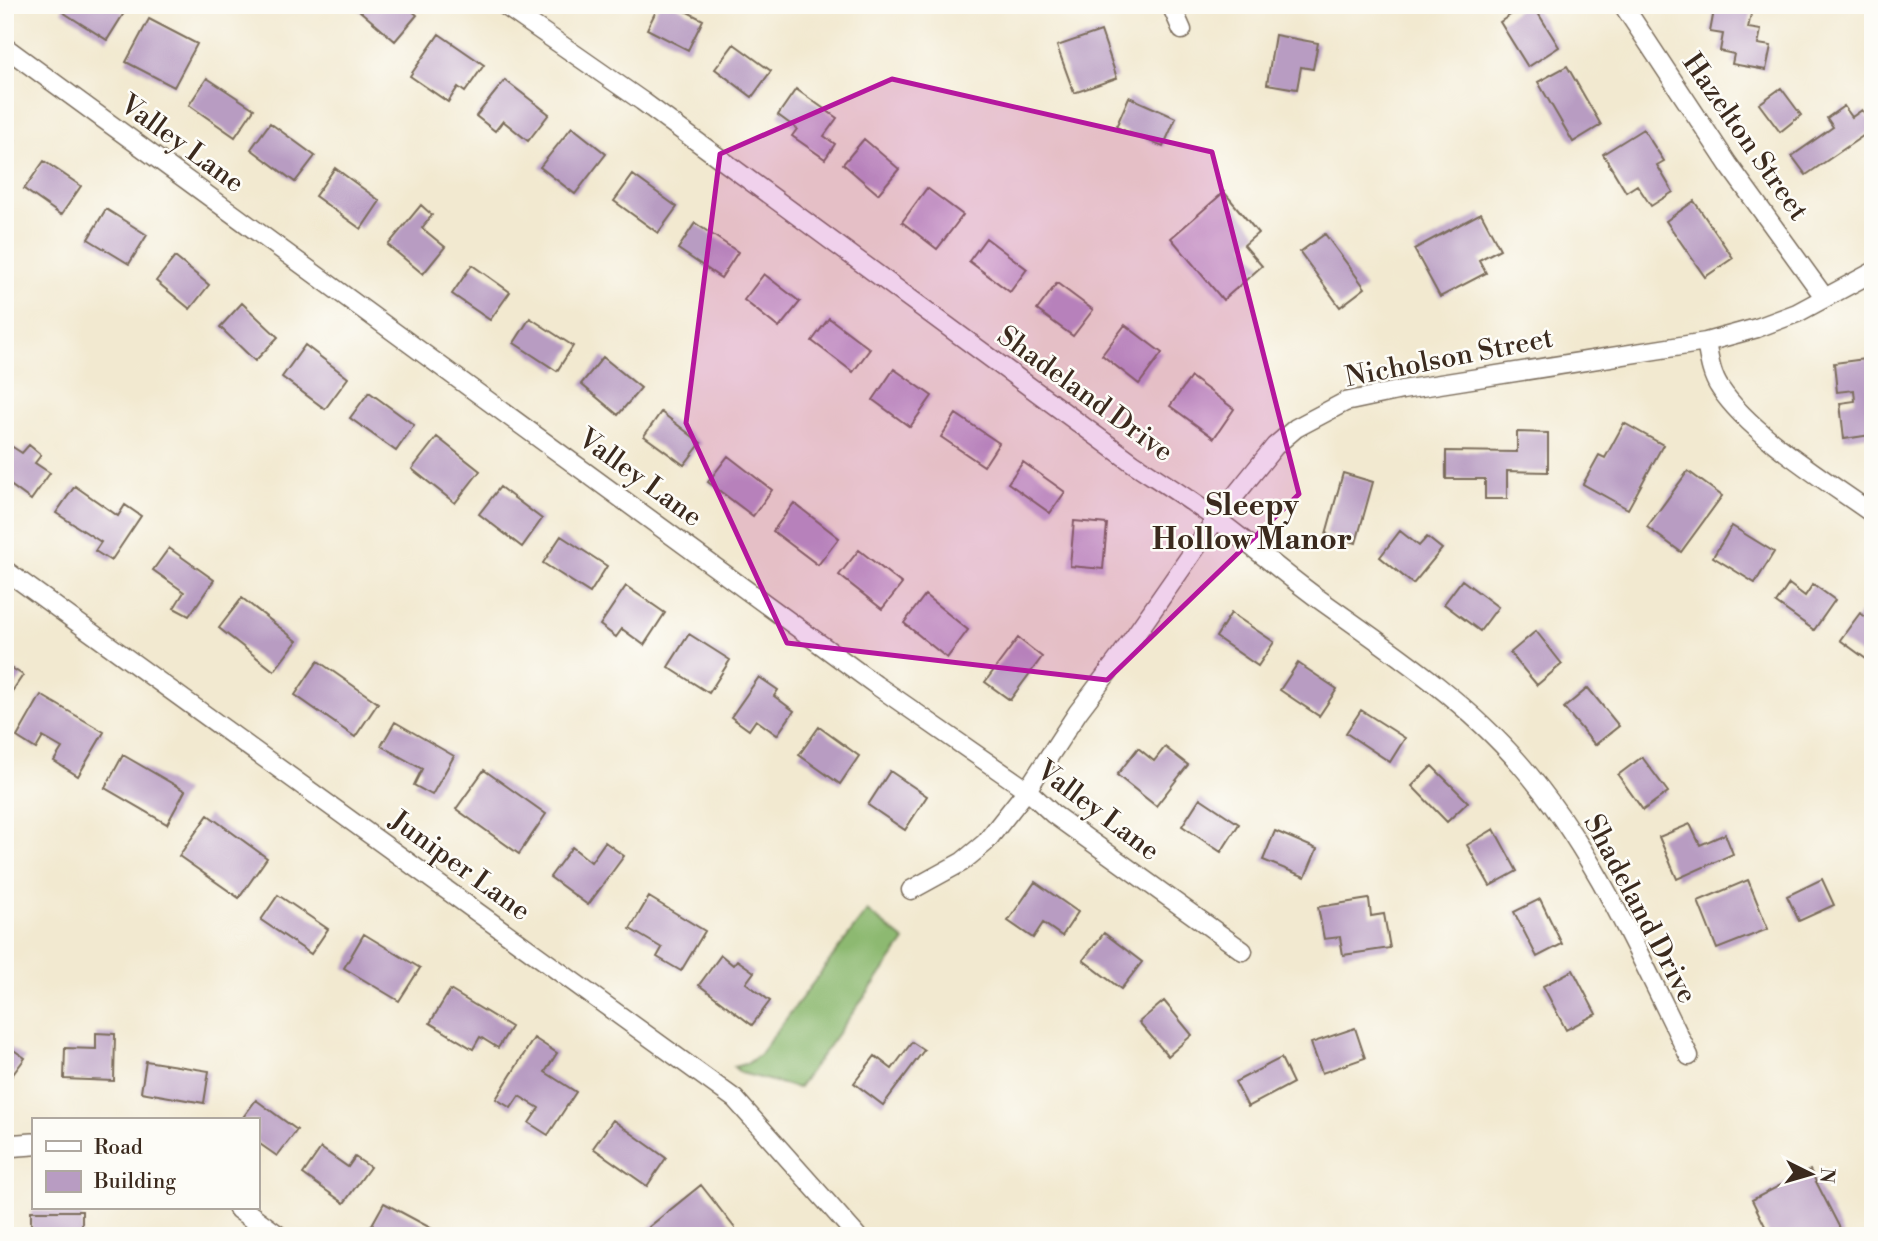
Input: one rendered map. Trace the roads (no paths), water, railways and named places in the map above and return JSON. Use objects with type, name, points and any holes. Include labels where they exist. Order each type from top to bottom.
[{"type":"street","name":"Shadeland Drive","points":[[504,5],[642,101],[1133,463],[1216,519],[1274,566],[1411,666],[1483,724],[1521,765],[1568,826],[1599,875],[1689,1056]]},
{"type":"street","points":[[1171,5],[1182,30]]},
{"type":"street","name":"Hazelton Street","points":[[1623,5],[1728,164],[1825,298]]},
{"type":"street","name":"Valley Lane","points":[[5,47],[876,685],[1027,790],[1053,814],[1243,951]]},
{"type":"street","name":"Nicholson Street","points":[[912,890],[962,862],[985,843],[1027,790],[1078,712],[1216,519],[1275,446],[1296,428],[1345,402],[1402,390],[1515,370],[1706,342],[1757,328],[1825,298],[1873,272]]},
{"type":"street","points":[[1706,342],[1710,366],[1718,386],[1736,409],[1763,433],[1873,514]]},
{"type":"street","name":"Juniper Lane","points":[[5,570],[735,1099],[857,1236]]},
{"type":"street","points":[[5,1146],[32,1144]]},
{"type":"street","points":[[242,1210],[273,1235]]},
{"type":"district","name":"Sleepy Hollow Manor","points":[[1252,523]]}]
